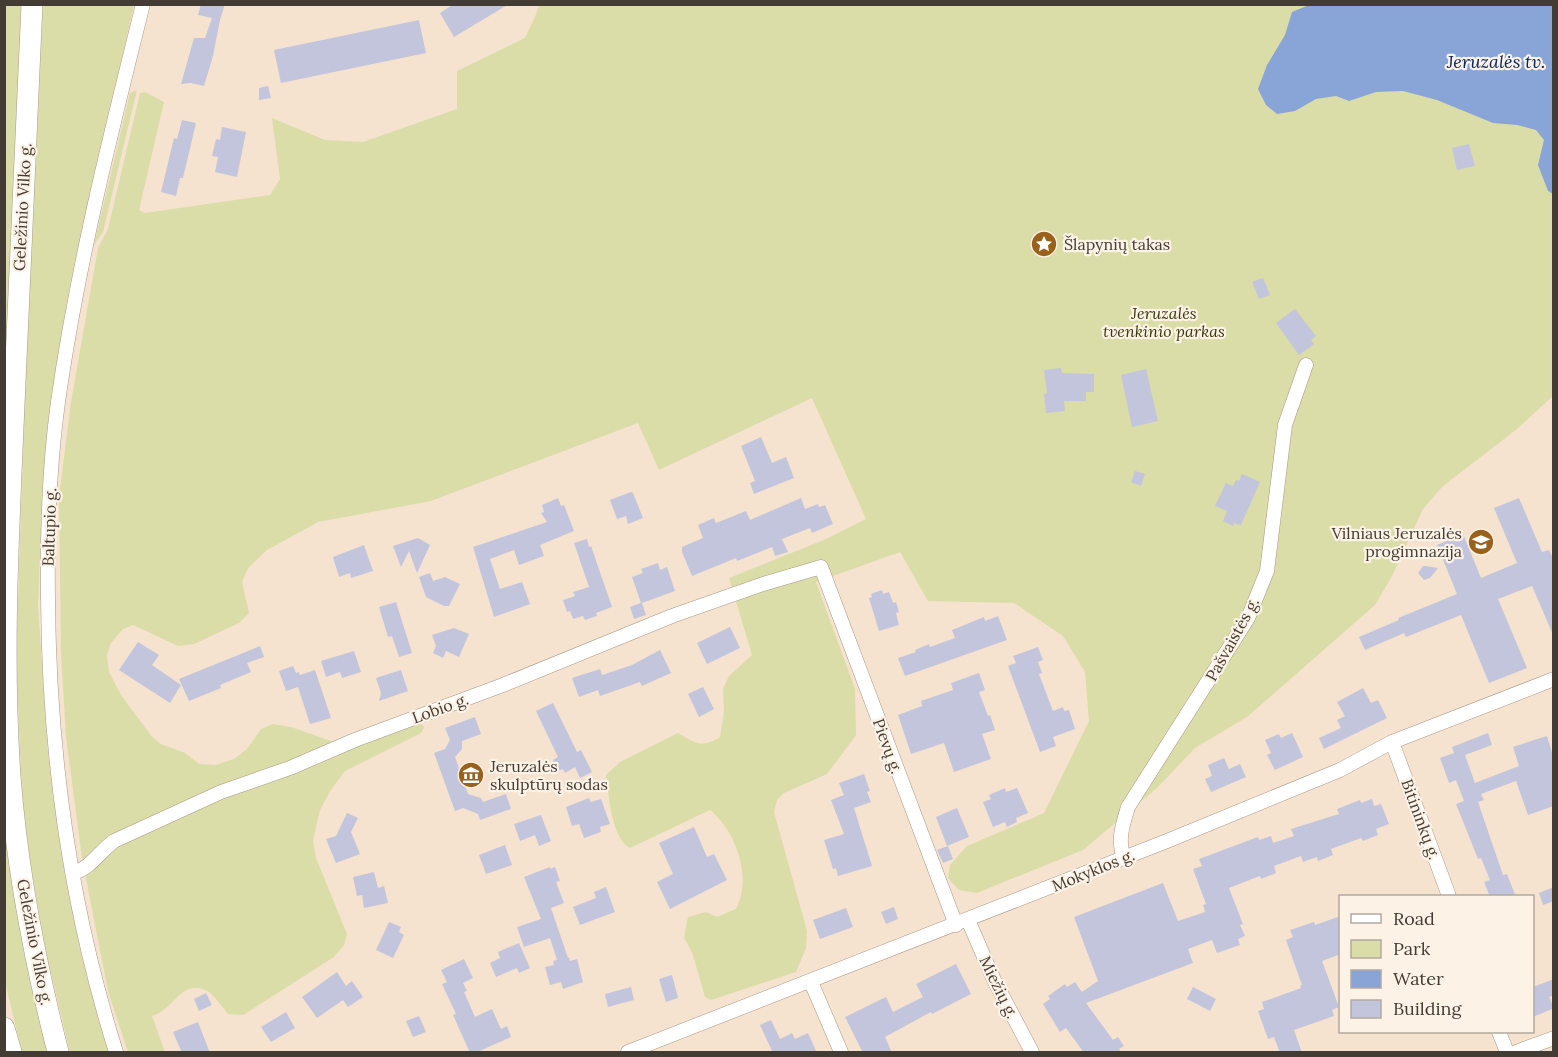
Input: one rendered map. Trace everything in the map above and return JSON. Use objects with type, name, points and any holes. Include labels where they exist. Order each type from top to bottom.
[{"type":"highway","name":"Geležinio Vilko g.","points":[[32,4],[7,558],[6,670],[10,777],[18,853],[29,922],[58,1053]]},
{"type":"highway","points":[[4,1028],[11,1053]]},
{"type":"street","name":"Baltupio g.","points":[[116,1053],[97,986],[73,873],[59,785],[48,645],[49,518],[58,404],[71,324],[99,186],[143,4]]},
{"type":"street","name":"Pašvaistės g.","points":[[1124,858],[1120,847],[1128,807],[1248,618],[1267,571],[1285,425],[1306,365]]},
{"type":"street","name":"Lobio g.","points":[[73,873],[88,867],[104,848],[114,841],[221,792],[290,768],[355,740],[503,685],[707,603],[821,567]]},
{"type":"street","name":"Pievų g.","points":[[821,567],[962,923]]},
{"type":"street","name":"Mokyklos g.","points":[[628,1053],[1124,858],[1340,770],[1392,742],[1554,680]]},
{"type":"street","name":"Bitininkų g.","points":[[1392,742],[1448,895]]},
{"type":"street","name":"Miežių g.","points":[[962,923],[1032,1053]]},
{"type":"street","points":[[811,982],[841,1053]]},
{"type":"street","points":[[1499,1033],[1507,1053]]},
{"type":"street","points":[[1516,1053],[1554,1038]]},
{"type":"green space","points":[[4,5],[22,5],[5,370]]},
{"type":"green space","points":[[43,5],[134,5],[69,290],[50,405],[42,504],[38,606],[48,753],[63,861],[79,944],[108,1052],[70,1052],[46,952],[31,867],[22,797],[16,662],[25,389]]},
{"type":"green space","name":"Jeruzalės tvenkinio parkas","points":[[539,5],[1553,5],[1553,396],[1517,429],[1443,486],[1423,509],[1392,576],[1375,605],[1247,717],[1195,748],[1157,788],[1083,850],[977,893],[959,890],[948,878],[950,865],[967,846],[1044,813],[1089,721],[1085,672],[1063,636],[1014,603],[928,601],[900,552],[816,582],[855,689],[856,735],[827,774],[784,793],[777,800],[774,812],[807,931],[806,948],[796,972],[711,1000],[705,997],[692,952],[684,938],[688,917],[706,912],[717,917],[736,909],[741,897],[742,870],[728,830],[710,810],[630,848],[624,843],[615,826],[606,775],[620,762],[678,733],[689,740],[703,744],[720,737],[724,712],[723,689],[729,676],[752,655],[729,578],[826,539],[866,519],[812,398],[659,470],[638,423],[431,501],[318,522],[267,550],[248,568],[242,582],[249,613],[239,623],[194,644],[178,646],[133,625],[123,629],[111,643],[107,655],[109,672],[121,695],[152,737],[161,744],[185,753],[199,764],[216,765],[234,759],[247,749],[261,729],[273,724],[291,727],[334,742],[420,722],[424,727],[421,733],[345,771],[330,791],[320,810],[313,840],[316,858],[347,934],[344,945],[334,957],[243,1015],[228,1014],[205,990],[197,988],[183,992],[160,1013],[152,1016],[165,1052],[128,1052],[108,991],[82,858],[66,737],[61,652],[59,497],[71,402],[98,248],[108,229],[140,93],[145,92],[164,102],[139,210],[145,213],[270,195],[280,179],[272,118],[325,140],[363,142],[457,109],[457,71],[525,38]]},
{"type":"green space","points":[[137,90],[103,232],[94,245],[130,93]]},
{"type":"green space","points":[[4,819],[51,1052],[22,1052],[5,982]]},
{"type":"water","name":"Jeruzalės tv.","points":[[1309,5],[1553,5],[1553,194],[1548,191],[1538,165],[1544,140],[1536,130],[1517,125],[1493,123],[1437,100],[1403,91],[1376,92],[1349,101],[1336,96],[1316,99],[1295,111],[1277,114],[1266,105],[1258,89],[1267,65],[1285,35],[1292,12]]},
{"type":"building","points":[[201,4],[225,4],[213,56],[204,86],[191,83],[181,84],[194,38],[205,38],[212,18],[198,15]]},
{"type":"building","points":[[454,4],[509,4],[454,37],[440,13]]},
{"type":"building","points":[[419,20],[426,53],[281,83],[274,50]]},
{"type":"building","points":[[268,86],[271,98],[259,100],[259,88]]},
{"type":"building","points":[[182,120],[196,123],[183,178],[180,178],[176,196],[161,192],[174,138],[177,139]]},
{"type":"building","points":[[222,127],[246,132],[237,177],[215,172],[218,157],[212,156],[216,139],[220,140]]},
{"type":"building","points":[[1469,144],[1475,166],[1457,170],[1452,148]]},
{"type":"building","points":[[1263,278],[1270,295],[1259,299],[1252,282]]},
{"type":"building","points":[[1295,309],[1316,336],[1311,340],[1314,344],[1299,355],[1276,323]]},
{"type":"building","points":[[1061,368],[1062,373],[1094,374],[1094,392],[1086,392],[1086,401],[1064,401],[1065,411],[1046,413],[1044,394],[1047,393],[1044,370]]},
{"type":"building","points":[[1146,369],[1158,421],[1132,427],[1121,375]]},
{"type":"building","points":[[761,437],[772,463],[786,457],[794,478],[754,494],[750,483],[755,481],[741,446]]},
{"type":"building","points":[[1135,471],[1145,474],[1141,486],[1131,482]]},
{"type":"building","points":[[1242,474],[1260,482],[1241,525],[1234,523],[1233,526],[1223,521],[1227,511],[1215,506],[1226,483],[1233,486]]},
{"type":"building","points":[[631,492],[643,518],[628,524],[626,516],[617,519],[610,500]]},
{"type":"building","points":[[558,498],[561,506],[564,505],[574,531],[540,545],[544,556],[519,565],[514,550],[490,559],[500,589],[522,582],[530,604],[494,617],[473,547],[547,522],[541,513],[544,512],[542,505]]},
{"type":"building","points":[[801,498],[805,509],[818,504],[819,507],[825,505],[833,524],[812,533],[810,528],[782,539],[788,552],[775,556],[772,547],[737,561],[736,558],[692,576],[682,547],[703,538],[698,525],[714,518],[716,523],[746,511],[750,520]]},
{"type":"building","points":[[1519,498],[1542,552],[1549,550],[1554,560],[1554,637],[1532,586],[1498,599],[1527,668],[1489,683],[1461,615],[1406,637],[1404,633],[1365,650],[1359,637],[1457,594],[1437,545],[1463,534],[1481,578],[1517,563],[1494,508]]},
{"type":"building","points":[[418,538],[430,545],[417,573],[409,551],[401,567],[393,546]]},
{"type":"building","points":[[587,539],[612,607],[585,620],[583,616],[573,619],[570,611],[567,612],[563,600],[575,596],[573,592],[589,587],[574,543]]},
{"type":"building","points":[[364,545],[373,571],[351,578],[350,573],[339,577],[333,557]]},
{"type":"building","points":[[658,563],[660,570],[667,567],[675,591],[642,603],[646,615],[634,619],[630,607],[641,603],[632,577],[643,573],[641,569]]},
{"type":"building","points":[[1423,566],[1438,568],[1430,578],[1424,580],[1418,573]]},
{"type":"building","points":[[430,573],[433,581],[445,577],[460,584],[449,606],[444,606],[426,597],[419,577]]},
{"type":"building","points":[[882,590],[883,594],[889,592],[893,603],[896,602],[899,625],[879,631],[869,598],[872,597],[871,594]]},
{"type":"building","points":[[396,602],[412,653],[399,657],[392,636],[388,637],[379,607]]},
{"type":"building","points":[[998,616],[1007,640],[905,676],[898,658],[916,652],[915,650],[929,644],[930,647],[955,638],[952,630],[984,617],[985,621]]},
{"type":"building","points":[[730,627],[740,648],[707,664],[697,643]]},
{"type":"building","points":[[454,628],[469,634],[459,657],[446,651],[443,658],[433,653],[436,646],[432,635]]},
{"type":"building","points":[[138,642],[159,655],[152,665],[181,685],[170,703],[119,670]]},
{"type":"building","points":[[260,646],[264,657],[247,663],[251,672],[189,701],[179,679]]},
{"type":"building","points":[[1038,647],[1043,660],[1038,662],[1042,673],[1039,674],[1053,711],[1063,707],[1064,711],[1069,710],[1075,729],[1053,737],[1056,746],[1040,752],[1008,666],[1016,663],[1013,656]]},
{"type":"building","points":[[660,650],[671,673],[642,686],[640,682],[600,696],[598,690],[579,697],[572,678],[600,669],[602,675],[632,665]]},
{"type":"building","points":[[354,651],[361,672],[342,678],[340,672],[326,677],[321,661]]},
{"type":"building","points":[[293,666],[296,673],[299,672],[300,675],[315,670],[331,718],[310,724],[298,687],[286,691],[279,671]]},
{"type":"building","points":[[401,670],[408,691],[379,701],[381,693],[376,678]]},
{"type":"building","points":[[979,673],[985,690],[979,692],[995,730],[982,734],[991,759],[954,772],[944,743],[911,754],[898,715],[922,706],[921,701],[953,690],[951,683]]},
{"type":"building","points":[[703,687],[714,709],[699,717],[688,694]]},
{"type":"building","points":[[1363,688],[1371,703],[1378,700],[1387,718],[1324,749],[1319,738],[1341,728],[1337,720],[1345,716],[1337,702]]},
{"type":"building","points":[[553,703],[577,752],[581,750],[592,772],[580,778],[575,767],[565,773],[563,769],[558,771],[553,760],[558,757],[536,711]]},
{"type":"building","points":[[475,717],[481,734],[462,741],[462,749],[455,757],[468,794],[481,798],[483,802],[506,794],[511,809],[480,820],[478,814],[463,808],[455,811],[434,753],[445,749],[450,740],[445,728]]},
{"type":"building","points":[[1292,733],[1303,757],[1275,770],[1267,755],[1271,753],[1265,740],[1279,734],[1281,738]]},
{"type":"building","points":[[1488,733],[1492,745],[1465,755],[1475,783],[1519,766],[1513,747],[1547,736],[1554,759],[1554,806],[1528,815],[1516,781],[1481,794],[1484,800],[1478,802],[1503,875],[1507,874],[1515,895],[1489,895],[1484,882],[1490,880],[1481,858],[1478,859],[1456,804],[1464,801],[1456,780],[1449,783],[1440,758],[1454,753],[1452,747]]},
{"type":"building","points":[[1224,758],[1229,769],[1240,764],[1246,777],[1211,792],[1205,779],[1212,776],[1208,765]]},
{"type":"building","points":[[864,774],[871,802],[854,808],[872,866],[838,876],[836,868],[833,869],[824,840],[844,834],[831,800],[844,795],[839,783]]},
{"type":"building","points":[[1005,788],[1006,792],[1017,788],[1028,813],[1016,818],[1017,822],[1007,827],[1005,822],[993,827],[983,802],[991,799],[989,795]]},
{"type":"building","points":[[589,798],[591,802],[601,799],[610,824],[600,827],[601,832],[584,838],[579,824],[572,826],[566,807]]},
{"type":"building","points":[[1372,799],[1374,806],[1381,804],[1389,824],[1376,829],[1378,835],[1363,841],[1361,838],[1331,849],[1333,855],[1318,861],[1317,857],[1303,862],[1301,856],[1274,866],[1276,873],[1261,879],[1260,876],[1229,888],[1243,924],[1240,925],[1245,936],[1238,939],[1240,945],[1217,953],[1212,940],[1188,949],[1193,963],[1086,1003],[1113,1040],[1118,1037],[1124,1046],[1119,1049],[1122,1053],[1084,1053],[1066,1028],[1060,1032],[1043,1004],[1050,999],[1048,996],[1065,984],[1067,987],[1075,982],[1082,992],[1098,981],[1074,917],[1163,883],[1178,921],[1205,912],[1203,905],[1206,904],[1193,869],[1202,866],[1199,859],[1258,837],[1259,840],[1271,836],[1273,843],[1294,836],[1291,829],[1339,814],[1337,809],[1360,800],[1361,803]]},
{"type":"building","points":[[957,808],[969,837],[947,846],[936,817]]},
{"type":"building","points":[[347,813],[358,818],[351,832],[360,854],[336,863],[326,839],[336,836]]},
{"type":"building","points":[[541,815],[551,841],[539,846],[535,835],[520,841],[514,824]]},
{"type":"building","points":[[694,827],[707,857],[714,854],[727,880],[670,909],[657,882],[673,874],[659,843]]},
{"type":"building","points":[[505,845],[512,865],[486,874],[479,855]]},
{"type":"building","points":[[948,846],[953,859],[943,863],[937,850]]},
{"type":"building","points":[[550,867],[550,869],[555,867],[560,881],[556,882],[564,903],[551,908],[568,958],[570,961],[577,959],[583,982],[563,989],[561,982],[550,985],[545,967],[554,965],[553,961],[557,960],[550,938],[524,947],[517,927],[541,919],[524,877]]},
{"type":"building","points":[[374,872],[378,888],[384,886],[388,903],[364,908],[362,895],[357,896],[353,877]]},
{"type":"building","points":[[606,887],[615,912],[580,925],[573,907],[596,898],[594,892]]},
{"type":"building","points":[[1554,887],[1554,901],[1543,905],[1539,893]]},
{"type":"building","points":[[894,907],[898,919],[886,924],[881,912]]},
{"type":"building","points":[[846,908],[853,927],[820,939],[813,920]]},
{"type":"building","points":[[1339,917],[1339,955],[1322,961],[1339,1007],[1332,1010],[1334,1016],[1294,1030],[1302,1053],[1280,1053],[1274,1037],[1268,1039],[1258,1011],[1264,1009],[1262,1002],[1301,988],[1302,985],[1286,940],[1293,937],[1290,930],[1314,922],[1315,925]]},
{"type":"building","points":[[389,922],[401,927],[399,932],[404,935],[393,958],[376,950]]},
{"type":"building","points":[[519,943],[530,968],[519,973],[517,968],[496,977],[490,963],[500,958],[498,952]]},
{"type":"building","points":[[464,959],[473,978],[463,983],[467,991],[464,992],[475,1017],[492,1009],[501,1029],[507,1026],[511,1037],[475,1053],[470,1053],[442,984],[447,982],[441,970]]},
{"type":"building","points":[[956,964],[971,994],[885,1037],[892,1053],[863,1053],[845,1017],[886,997],[893,1012],[923,997],[916,984]]},
{"type":"building","points":[[337,972],[346,986],[352,981],[363,997],[348,1007],[343,1000],[317,1018],[302,997]]},
{"type":"building","points":[[672,975],[678,998],[666,1002],[659,979]]},
{"type":"building","points":[[1554,979],[1554,995],[1549,997],[1554,1008],[1534,1017],[1534,987]]},
{"type":"building","points":[[631,987],[634,1000],[608,1007],[605,994]]},
{"type":"building","points":[[1193,987],[1216,999],[1210,1011],[1187,999]]},
{"type":"building","points":[[206,993],[212,1005],[199,1011],[194,999]]},
{"type":"building","points":[[286,1012],[295,1028],[271,1042],[261,1027]]},
{"type":"building","points":[[419,1016],[426,1032],[413,1037],[406,1021]]},
{"type":"building","points":[[771,1020],[780,1039],[792,1033],[795,1039],[808,1033],[817,1053],[773,1053],[760,1025]]},
{"type":"building","points":[[198,1022],[210,1053],[182,1053],[173,1032]]},
{"type":"place","name":"Šlapynių takas","points":[[1044,244]]},
{"type":"place","name":"Vilniaus Jeruzalės progimnazija","points":[[1481,542]]},
{"type":"place","name":"Jeruzalės skulptūrų sodas","points":[[471,775]]}]
